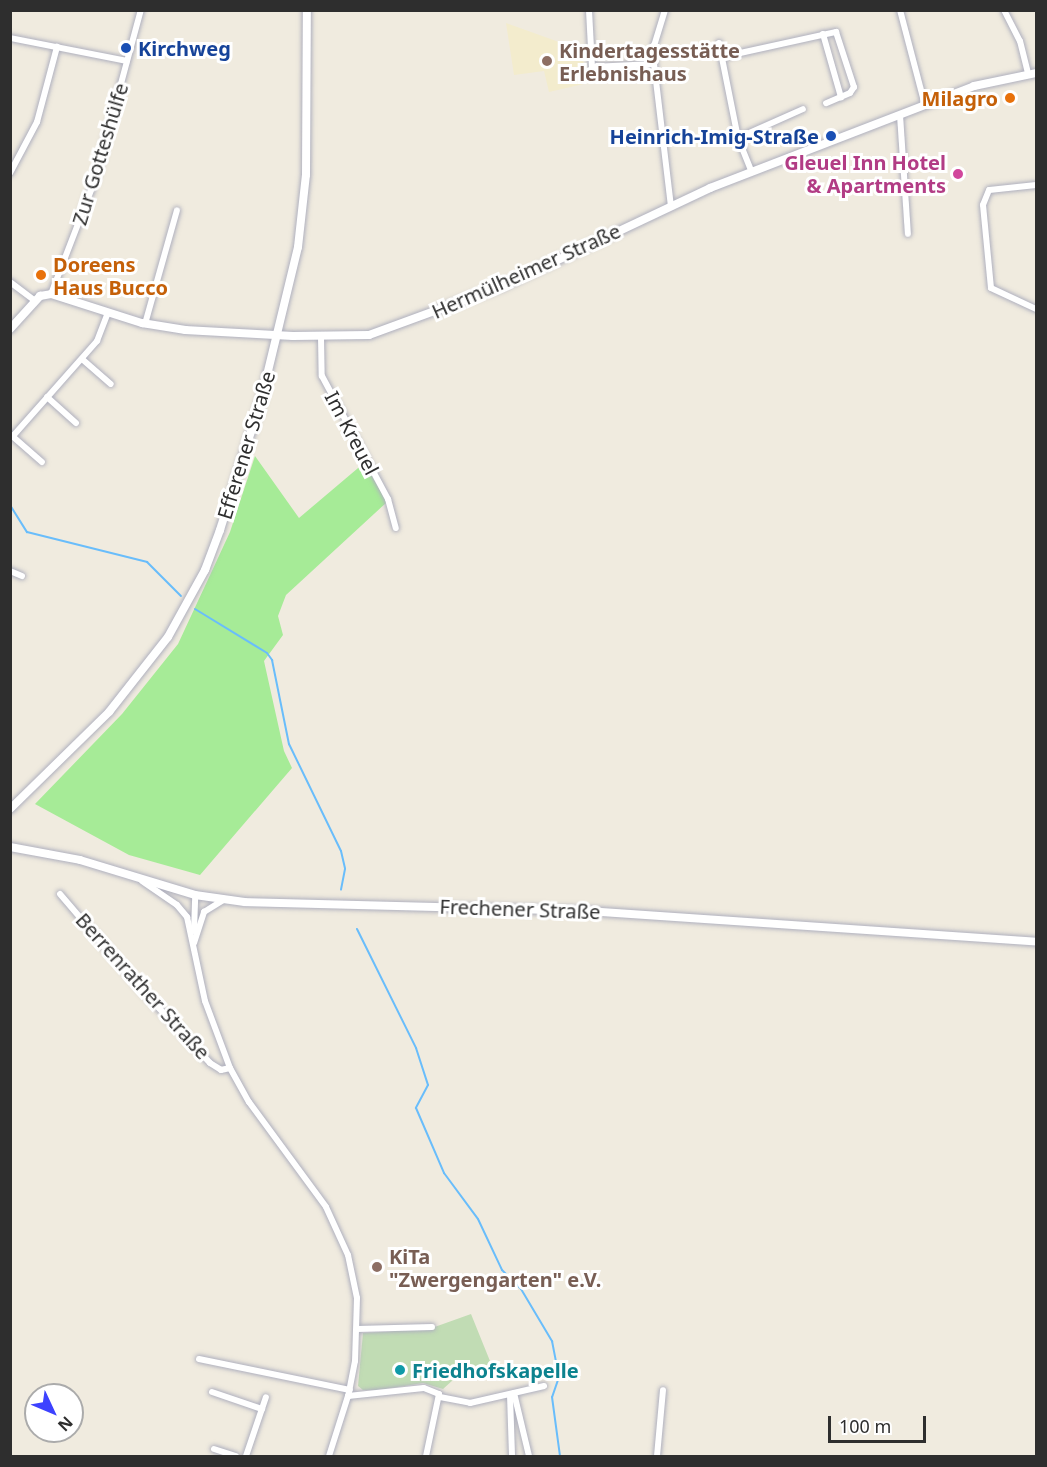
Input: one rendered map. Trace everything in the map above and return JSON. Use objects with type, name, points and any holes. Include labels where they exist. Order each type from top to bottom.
[{"type":"street","name":"Zur Gotteshülfe","points":[[51,294],[86,210],[141,10]]},
{"type":"street","name":"Efferener Straße","points":[[10,809],[109,712],[183,614],[205,570],[238,480],[279,335],[305,190],[307,10]]},
{"type":"street","points":[[589,10],[592,67],[654,64]]},
{"type":"street","points":[[664,10],[654,45],[654,64],[671,207]]},
{"type":"street","points":[[900,10],[925,105]]},
{"type":"street","points":[[1004,10],[1020,41],[1032,74]]},
{"type":"street","points":[[823,34],[841,97]]},
{"type":"street","points":[[722,57],[823,34],[838,34],[853,90],[826,104]]},
{"type":"street","points":[[10,38],[127,61]]},
{"type":"street","points":[[719,43],[738,138],[752,172]]},
{"type":"street","points":[[12,169],[38,122],[57,47]]},
{"type":"street","name":"Hermülheimer Straße","points":[[51,294],[146,324],[185,330],[321,337],[369,335],[512,282],[671,207],[752,172],[974,86],[1032,74]]},
{"type":"street","points":[[738,138],[803,109]]},
{"type":"street","points":[[900,115],[908,234]]},
{"type":"street","points":[[1036,185],[989,190],[982,205],[991,288],[1036,309]]},
{"type":"street","points":[[146,324],[177,210]]},
{"type":"street","points":[[10,282],[34,301]]},
{"type":"street","points":[[10,328],[34,301],[51,294]]},
{"type":"street","points":[[42,462],[12,436],[100,336],[108,312]]},
{"type":"street","name":"Im Kreuel","points":[[321,337],[322,376],[388,499],[396,528]]},
{"type":"street","points":[[82,358],[111,384]]},
{"type":"street","points":[[47,397],[76,423]]},
{"type":"street","points":[[10,571],[22,576]]},
{"type":"street","name":"Frechener Straße","points":[[11,847],[80,860],[142,881],[224,900],[291,906],[587,910],[1036,942]]},
{"type":"street","name":"Berrenrather Straße","points":[[142,881],[183,911],[194,944],[205,1001],[230,1068],[249,1102],[334,1223],[352,1268],[357,1329],[349,1393],[329,1456]]},
{"type":"street","name":"Berrenrather Straße","points":[[60,894],[141,990],[210,1063],[221,1070],[230,1068]]},
{"type":"street","name":"Berrenrather Straße","points":[[194,944],[195,895]]},
{"type":"street","name":"Berrenrather Straße","points":[[194,944],[204,912],[224,900]]},
{"type":"street","points":[[357,1329],[432,1327]]},
{"type":"street","points":[[199,1359],[349,1393],[424,1388],[440,1397],[470,1403],[544,1386]]},
{"type":"street","points":[[657,1456],[663,1390]]},
{"type":"street","points":[[212,1392],[262,1409]]},
{"type":"street","points":[[512,1394],[513,1456]]},
{"type":"street","points":[[512,1394],[529,1456]]},
{"type":"street","points":[[246,1456],[266,1397]]},
{"type":"street","points":[[426,1456],[440,1397]]},
{"type":"street","points":[[214,1449],[236,1456]]},
{"type":"shaded area","name":"Kindertagesstätte Erlebnishaus","points":[[506,23],[559,42],[570,53],[581,51],[588,83],[549,92],[544,71],[514,75]]},
{"type":"green space","points":[[255,456],[299,518],[364,463],[387,502],[286,595],[278,616],[283,635],[264,661],[284,751],[292,768],[200,875],[129,855],[35,804],[122,714],[178,644],[230,532]]},
{"type":"green space","points":[[471,1314],[492,1366],[453,1380],[443,1389],[423,1383],[379,1390],[363,1390],[358,1386],[363,1333],[429,1329]]},
{"type":"waterway","points":[[10,505],[27,532],[147,562],[181,596]]},
{"type":"waterway","points":[[195,609],[267,653],[272,660],[289,744],[341,851],[345,869],[341,890]]},
{"type":"waterway","points":[[357,929],[416,1048],[428,1085],[416,1108],[444,1173],[478,1219],[502,1270],[521,1289],[552,1341],[559,1377],[552,1397],[560,1456]]},
{"type":"place","name":"Kirchweg","points":[[126,48]]},
{"type":"place","name":"Kindertagesstätte Erlebnishaus","points":[[547,61]]},
{"type":"place","name":"Milagro","points":[[1010,98]]},
{"type":"place","name":"Heinrich-Imig-Straße","points":[[831,136]]},
{"type":"place","name":"Gleuel Inn Hotel & Apartments","points":[[958,174]]},
{"type":"place","name":"Doreens Haus Bucco","points":[[41,275]]},
{"type":"place","name":"KiTa \"Zwergengarten\" e.V.","points":[[377,1267]]},
{"type":"place","name":"Friedhofskapelle","points":[[400,1370]]}]
